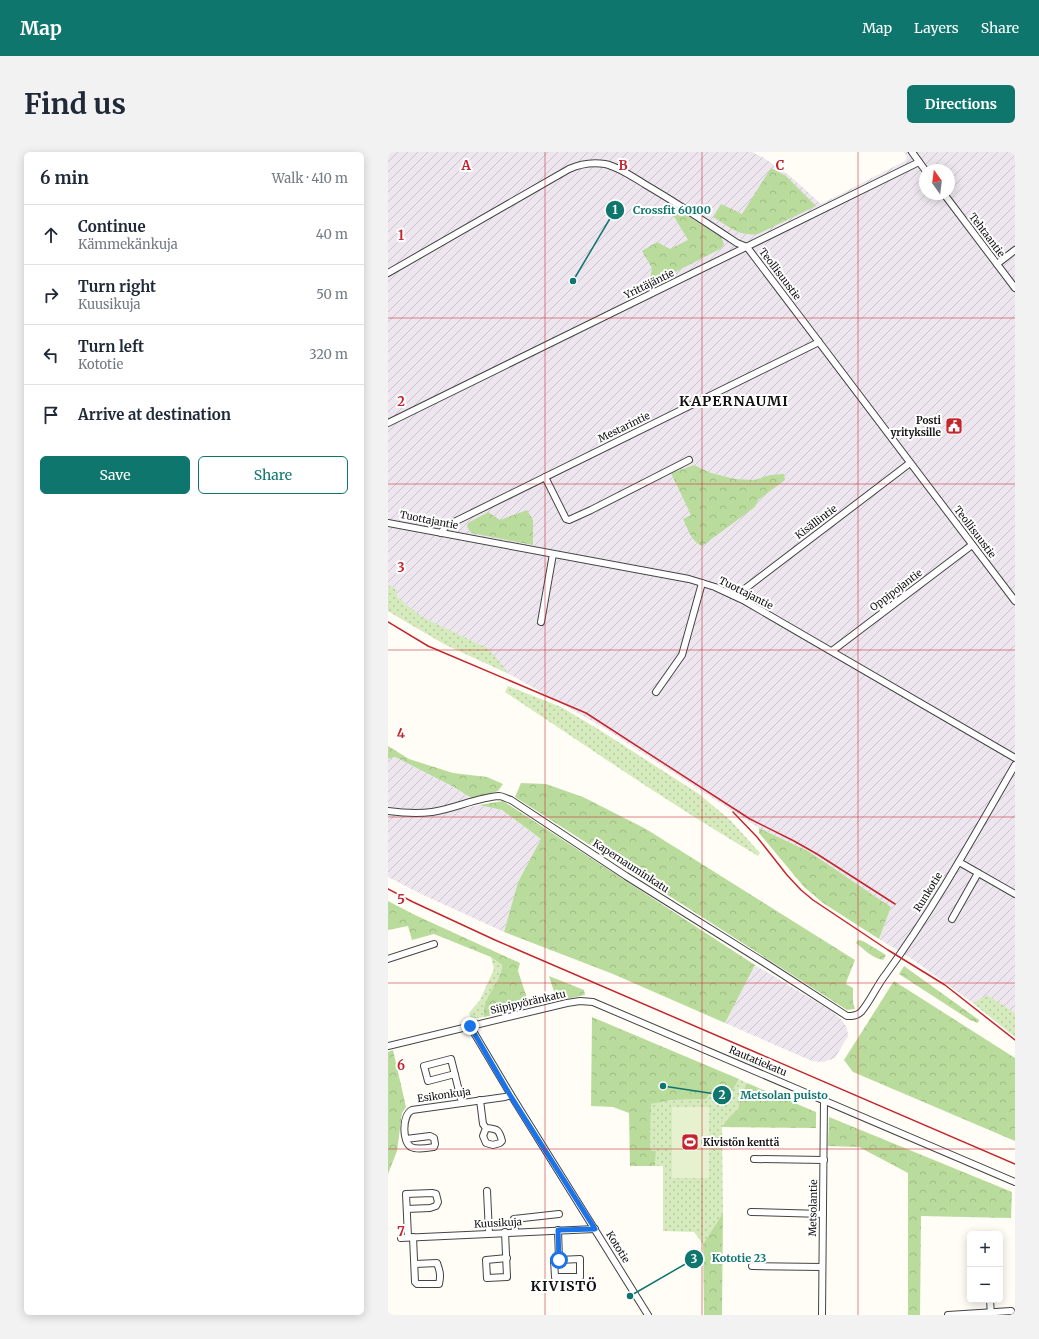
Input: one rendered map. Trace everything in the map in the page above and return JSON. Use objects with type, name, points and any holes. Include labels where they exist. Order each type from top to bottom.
[{"type":"street","points":[[912,152],[919,162]]},
{"type":"street","name":"Yrittäjäntie","points":[[388,423],[919,162]]},
{"type":"street","name":"Teollisuustie","points":[[388,273],[580,164],[605,164],[619,169],[747,247],[1015,602]]},
{"type":"street","name":"Tehtaantie","points":[[949,200],[1015,288]]},
{"type":"street","points":[[997,264],[1015,250]]},
{"type":"street","name":"Mestarintie","points":[[441,533],[446,526],[819,342]]},
{"type":"street","points":[[545,477],[566,519],[569,520],[689,460]]},
{"type":"street","name":"Kisällintie","points":[[733,595],[746,588],[910,463]]},
{"type":"street","name":"Tuottajantie","points":[[388,523],[689,579],[702,583],[733,595],[1015,758]]},
{"type":"street","name":"Oppipojantie","points":[[832,651],[972,545]]},
{"type":"street","points":[[541,622],[553,554]]},
{"type":"street","points":[[656,692],[682,655],[702,583]]},
{"type":"street","name":"Runkotie","points":[[847,1016],[853,1016],[861,1012],[881,980],[905,948],[959,862],[1015,765]]},
{"type":"street","name":"Kapernauminkatu","points":[[388,811],[412,813],[431,812],[500,796],[511,800],[626,876],[847,1016]]},
{"type":"street","points":[[959,862],[1015,894]]},
{"type":"street","points":[[952,919],[978,873]]},
{"type":"street","points":[[388,959],[434,944]]},
{"type":"street","name":"Siipipyöränkatu","points":[[388,1046],[580,1000]]},
{"type":"street","name":"Rautatiekatu","points":[[580,1000],[593,1002],[1015,1182]]},
{"type":"street","name":"Kototie","points":[[470,1026],[510,1095],[648,1315]]},
{"type":"street","points":[[455,1074],[428,1081],[424,1066],[451,1059],[455,1074],[462,1103]]},
{"type":"street","name":"Esikonkuja","points":[[406,1139],[405,1120],[409,1111],[510,1095]]},
{"type":"street","points":[[480,1100],[483,1124],[486,1128]]},
{"type":"street","name":"Metsolantie","points":[[822,1315],[824,1100]]},
{"type":"street","points":[[754,1159],[824,1160]]},
{"type":"street","points":[[487,1191],[489,1233]]},
{"type":"street","points":[[407,1209],[430,1208],[436,1206],[438,1202],[436,1194],[406,1194],[408,1237],[415,1264],[415,1282],[417,1284],[439,1284],[440,1269],[437,1264],[415,1264]]},
{"type":"street","points":[[750,1212],[823,1214]]},
{"type":"street","points":[[515,1232],[514,1219],[560,1214]]},
{"type":"street","name":"Kuusikuja","points":[[408,1237],[595,1229]]},
{"type":"street","points":[[558,1230],[559,1260]]},
{"type":"street","points":[[505,1232],[508,1277],[487,1278],[486,1260],[506,1258]]},
{"type":"street","points":[[580,1259],[580,1277],[555,1277],[554,1260],[559,1260],[580,1259]]},
{"type":"street","points":[[752,1266],[822,1267]]},
{"type":"street","points":[[990,1303],[990,1314]]},
{"type":"street","points":[[948,1315],[990,1314],[1012,1311]]},
{"type":"shaded area","points":[[388,152],[752,152],[764,158],[790,176],[821,204],[905,161],[907,156],[904,152],[1015,152],[1015,1037],[973,1003],[912,959],[879,939],[891,907],[808,851],[759,828],[601,726],[509,674],[444,644],[388,611]]},
{"type":"shaded area","points":[[395,757],[452,786],[473,799],[437,808],[417,810],[388,807],[388,759]]},
{"type":"shaded area","points":[[479,805],[502,810],[541,839],[518,882],[504,932],[421,894],[388,877],[388,814],[400,816],[432,816]]},
{"type":"shaded area","points":[[755,965],[830,1010],[842,1020],[847,1028],[848,1036],[835,1058],[823,1062],[812,1061],[725,1023]]},
{"type":"green space","points":[[771,168],[786,176],[816,206],[758,234],[745,234],[739,232],[713,217],[721,204],[742,214]]},
{"type":"green space","points":[[670,205],[721,237],[724,245],[720,249],[652,284],[650,278],[652,268],[642,251],[657,242],[670,249],[688,240],[670,210]]},
{"type":"green space","points":[[694,465],[711,473],[735,479],[754,480],[770,475],[784,474],[785,480],[758,500],[755,507],[702,546],[692,538],[688,531],[683,519],[691,515],[671,473]]},
{"type":"green space","points":[[527,510],[533,520],[533,545],[471,533],[467,527],[468,523],[488,512],[500,520]]},
{"type":"green space","points":[[388,585],[397,590],[397,597],[422,617],[489,649],[509,674],[444,644],[388,611]]},
{"type":"green space","points":[[508,686],[561,707],[699,794],[730,820],[760,853],[758,856],[662,796],[505,692]]},
{"type":"green space","points":[[388,746],[409,759],[453,773],[487,777],[503,784],[498,791],[473,799],[452,786],[395,757],[388,759]]},
{"type":"green space","points":[[521,783],[546,784],[583,797],[646,829],[855,960],[846,984],[853,988],[853,1002],[855,1009],[847,1010],[515,797]]},
{"type":"green space","points":[[503,801],[755,965],[725,1023],[613,974],[504,932],[518,882],[541,839],[502,810],[479,805]]},
{"type":"green space","points":[[759,828],[808,851],[891,907],[879,939],[823,903],[804,887],[759,833]]},
{"type":"green space","points":[[388,901],[520,963],[518,971],[530,1007],[484,1017],[485,1003],[499,978],[502,965],[491,957],[434,934],[412,940],[408,926],[388,930]]},
{"type":"green space","points":[[858,940],[863,941],[886,955],[883,960],[872,956],[856,943]]},
{"type":"green space","points":[[491,957],[502,965],[501,972],[485,1003],[484,1017],[471,1019],[469,1013],[480,1000],[494,969]]},
{"type":"green space","points":[[904,966],[979,1020],[978,1023],[970,1020],[899,974]]},
{"type":"green space","points":[[549,976],[584,990],[585,995],[557,1001]]},
{"type":"green space","points":[[894,981],[1015,1058],[1015,1141],[853,1072],[844,1060]]},
{"type":"green space","points":[[987,995],[1015,1013],[1015,1037],[973,1003]]},
{"type":"green space","points":[[592,1017],[739,1079],[730,1095],[710,1093],[706,1099],[672,1100],[651,1104],[650,1150],[656,1151],[655,1166],[630,1166],[629,1113],[613,1107],[591,1106]]},
{"type":"green space","points":[[393,1050],[406,1107],[402,1113],[397,1151],[388,1174],[388,1052]]},
{"type":"green space","points":[[739,1079],[747,1083],[741,1095],[738,1109],[729,1117],[722,1127],[723,1213],[703,1244],[694,1232],[663,1231],[663,1166],[655,1166],[656,1151],[650,1150],[651,1104],[672,1100],[706,1099],[710,1093],[730,1095]]},
{"type":"green space","points":[[747,1083],[816,1112],[816,1128],[722,1127],[729,1117],[738,1109],[741,1095]]},
{"type":"green space","name":"Kivistön kenttä","points":[[672,1107],[709,1107],[709,1178],[672,1178]]},
{"type":"green space","points":[[829,1117],[1012,1192],[1011,1218],[921,1216],[920,1315],[908,1315],[908,1173],[859,1147],[828,1146]]},
{"type":"green space","points":[[723,1213],[722,1315],[704,1315],[703,1244]]},
{"type":"railway","points":[[388,622],[428,646],[586,713],[750,819],[817,854],[895,904]]},
{"type":"railway","points":[[733,812],[757,837],[787,875],[813,900],[888,950],[945,985],[1015,1040]]},
{"type":"railway","points":[[388,889],[495,940],[1015,1164]]},
{"type":"place","name":"Crossfit 60100","points":[[573,281]]},
{"type":"place","name":"Posti yrityksille","points":[[954,426]]},
{"type":"place","name":"Metsolan puisto","points":[[663,1086]]},
{"type":"place","name":"Kivistön kenttä","points":[[690,1142]]},
{"type":"place","name":"Kototie 23","points":[[630,1296]]},
{"type":"district","name":"KAPERNAUMI","points":[[734,401]]},
{"type":"district","name":"KIVISTÖ","points":[[564,1286]]},
{"type":"route","points":[[470,1026],[510,1095],[595,1229],[558,1230],[559,1260]]}]
